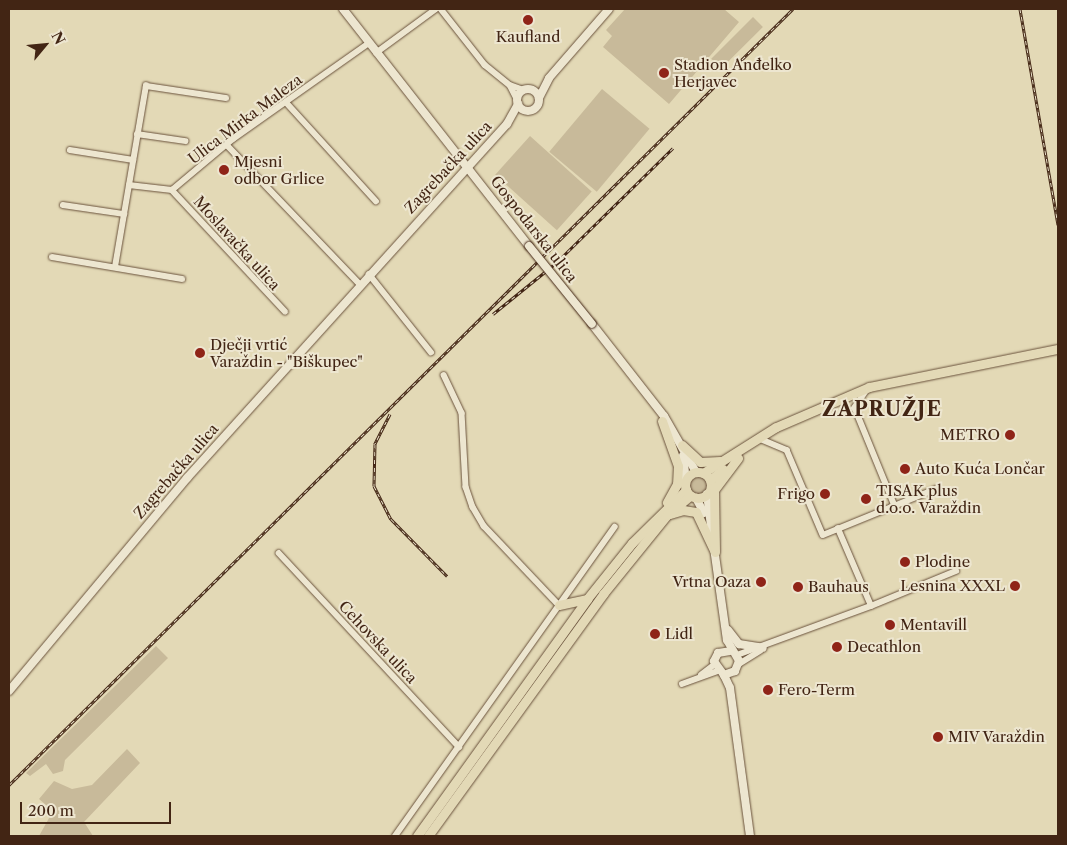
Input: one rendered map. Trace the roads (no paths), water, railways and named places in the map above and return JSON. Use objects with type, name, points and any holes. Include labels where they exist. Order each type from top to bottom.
[{"type":"main road","name":"Gospodarska ulica","points":[[342,9],[655,405],[699,472]]},
{"type":"main road","name":"Zagrebačka ulica","points":[[9,691],[187,478],[369,274],[507,124],[536,107],[549,78],[610,9]]},
{"type":"main road","name":"Zagrebačka ulica","points":[[507,124],[518,102],[527,90],[549,78]]},
{"type":"main road","points":[[527,90],[539,98]]},
{"type":"main road","points":[[518,102],[528,111]]},
{"type":"main road","points":[[716,552],[707,494],[710,480],[734,457],[811,410],[869,387],[973,363],[1058,349]]},
{"type":"main road","points":[[428,836],[664,513],[675,489],[678,466],[655,405]]},
{"type":"main road","points":[[686,479],[734,457],[811,410]]},
{"type":"main road","points":[[662,421],[684,458],[686,479],[691,495],[712,536]]},
{"type":"main road","points":[[682,445],[703,464],[734,457]]},
{"type":"main road","points":[[722,671],[739,664],[729,652],[723,619],[716,552],[714,490],[734,457]]},
{"type":"main road","points":[[699,472],[710,480]]},
{"type":"main road","points":[[417,836],[587,599],[664,513],[691,495],[707,494]]},
{"type":"main road","points":[[664,513],[683,510],[696,512],[716,552]]},
{"type":"main road","points":[[559,605],[587,599]]},
{"type":"main road","points":[[723,619],[739,644],[763,648]]},
{"type":"main road","points":[[729,652],[722,671],[730,688],[750,836]]},
{"type":"street","points":[[376,52],[436,9]]},
{"type":"street","points":[[441,9],[484,66],[510,85],[527,90]]},
{"type":"street","name":"Ulica Mirka Maleza","points":[[172,190],[227,145],[369,44]]},
{"type":"street","points":[[115,267],[137,134],[148,85],[226,98]]},
{"type":"street","points":[[510,85],[518,102]]},
{"type":"street","points":[[286,102],[376,201]]},
{"type":"street","points":[[137,134],[185,141]]},
{"type":"street","points":[[227,145],[360,284]]},
{"type":"street","points":[[70,150],[133,160]]},
{"type":"street","points":[[129,185],[172,190]]},
{"type":"street","name":"Moslavačka ulica","points":[[172,190],[285,311]]},
{"type":"street","points":[[63,205],[124,214]]},
{"type":"street","points":[[52,257],[182,279]]},
{"type":"street","points":[[369,274],[431,352]]},
{"type":"street","points":[[444,375],[462,412],[466,487],[473,507],[484,526],[559,605]]},
{"type":"street","points":[[869,387],[855,408],[895,506]]},
{"type":"street","points":[[763,440],[788,450],[823,535],[936,489]]},
{"type":"street","points":[[395,836],[615,527]]},
{"type":"street","points":[[838,529],[870,606]]},
{"type":"street","name":"Cehovska ulica","points":[[279,553],[459,747]]},
{"type":"street","points":[[739,664],[763,648],[956,571]]},
{"type":"street","points":[[729,652],[763,648]]},
{"type":"street","points":[[682,684],[699,676],[722,671]]},
{"type":"railway","points":[[9,785],[793,9]]},
{"type":"railway","points":[[1020,9],[1058,225]]},
{"type":"railway","points":[[493,314],[556,263],[673,148]]},
{"type":"railway","points":[[390,414],[375,444],[374,486],[391,519],[447,576]]},
{"type":"place","name":"Kaufland","points":[[528,20]]},
{"type":"place","name":"Stadion Anđelko Herjavec","points":[[664,73]]},
{"type":"place","name":"Mjesni odbor Grlice","points":[[224,170]]},
{"type":"place","name":"Dječji vrtić Varaždin - \"Biškupec\"","points":[[200,353]]},
{"type":"place","name":"METRO","points":[[1010,435]]},
{"type":"place","name":"Auto Kuća Lončar","points":[[905,469]]},
{"type":"place","name":"Frigo","points":[[825,494]]},
{"type":"place","name":"TISAK plus d.o.o. Varaždin","points":[[866,499]]},
{"type":"place","name":"Plodine","points":[[905,562]]},
{"type":"place","name":"Vrtna Oaza","points":[[761,582]]},
{"type":"place","name":"Lesnina XXXL","points":[[1015,586]]},
{"type":"place","name":"Bauhaus","points":[[798,587]]},
{"type":"place","name":"Mentavill","points":[[890,625]]},
{"type":"place","name":"Lidl","points":[[655,634]]},
{"type":"place","name":"Decathlon","points":[[837,647]]},
{"type":"place","name":"Fero-Term","points":[[768,690]]},
{"type":"place","name":"MIV Varaždin","points":[[938,737]]},
{"type":"district","name":"ZAPRUŽJE","points":[[882,409]]}]
